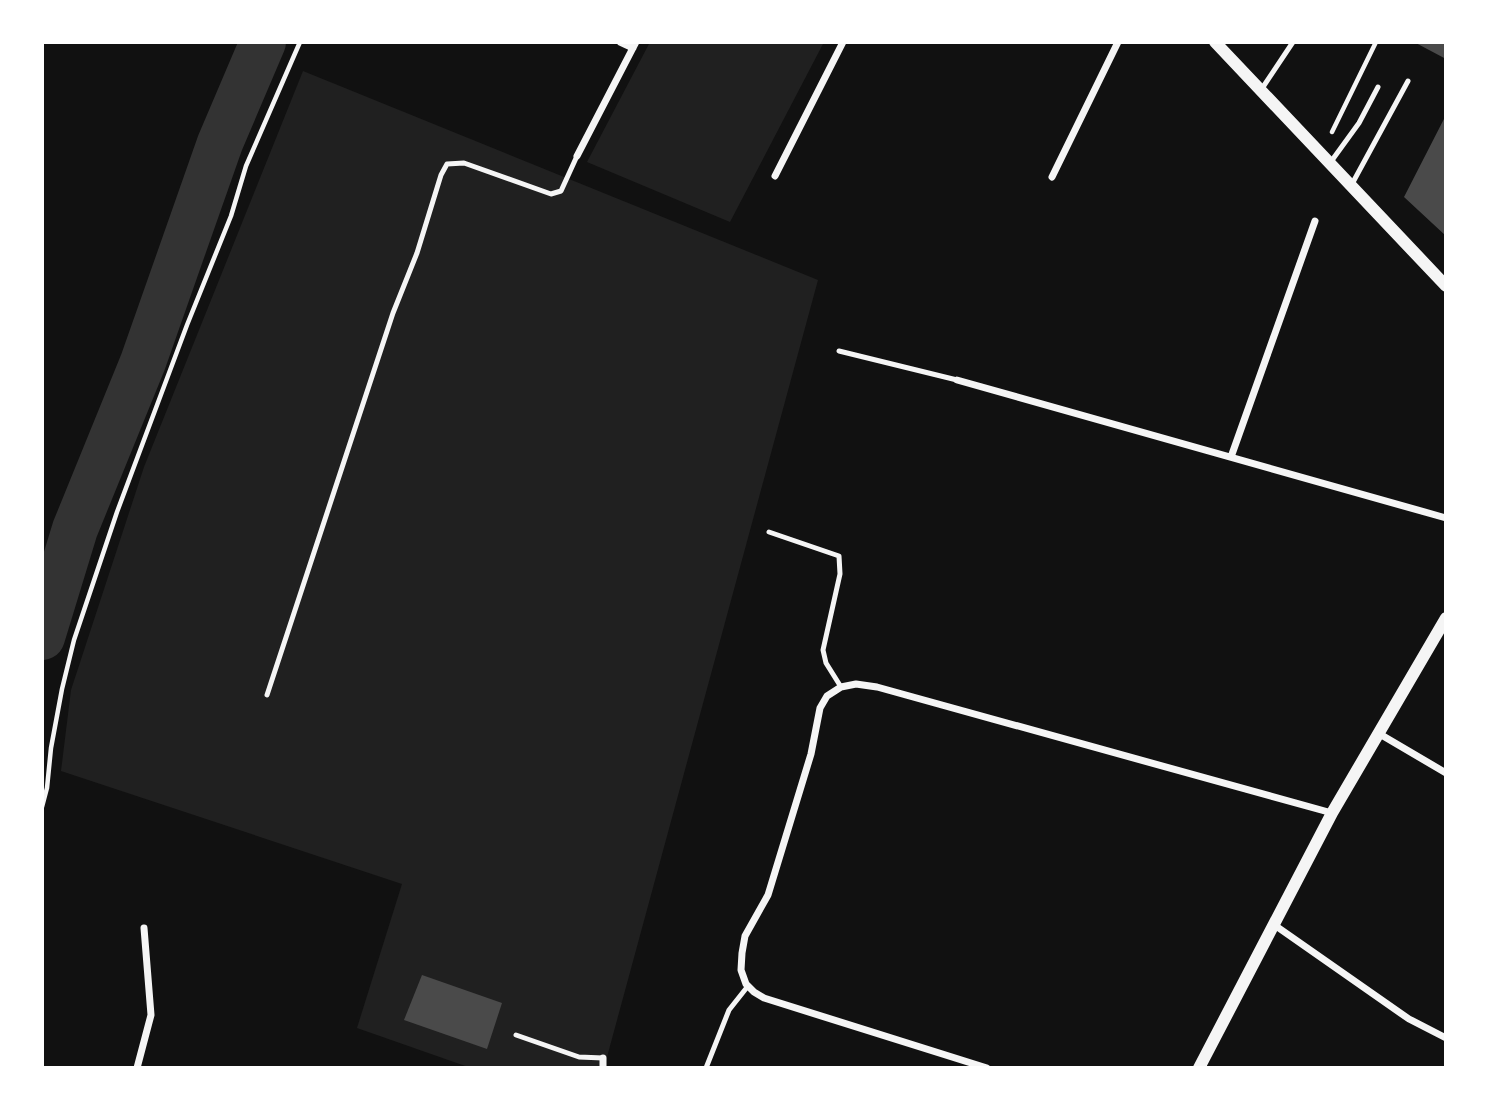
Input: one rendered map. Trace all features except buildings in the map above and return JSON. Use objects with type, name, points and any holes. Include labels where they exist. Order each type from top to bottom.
[{"type":"street","points":[[577,156],[634,45],[620,42]]},
{"type":"street","points":[[775,176],[843,42]]},
{"type":"street","points":[[1052,177],[1118,42]]},
{"type":"street","points":[[1219,44],[1446,286]]},
{"type":"street","points":[[1231,457],[1315,221]]},
{"type":"street","points":[[957,380],[1446,518]]},
{"type":"street","points":[[1199,1068],[1332,813],[1446,618]]},
{"type":"street","points":[[988,1068],[764,998],[748,986],[741,971],[745,936],[768,894],[811,754],[820,708],[827,696],[841,687],[856,684],[877,687],[1332,813]]},
{"type":"street","points":[[1378,733],[1446,773]]},
{"type":"street","points":[[1273,924],[1409,1019],[1446,1038]]},
{"type":"street","points":[[137,1068],[151,1015],[144,928]]},
{"type":"street","points":[[603,1058],[603,1068]]},
{"type":"lane","points":[[1261,90],[1293,42]]},
{"type":"lane","points":[[1352,184],[1408,81]]},
{"type":"lane","points":[[1330,163],[1359,123],[1378,87]]},
{"type":"lane","points":[[267,695],[393,313],[417,253],[441,175],[447,164],[464,163],[551,194],[561,191],[577,156]]},
{"type":"lane","points":[[839,351],[957,380]]},
{"type":"lane","points":[[769,532],[839,556],[840,574],[823,650],[826,663],[841,687]]},
{"type":"lane","points":[[706,1068],[729,1010],[748,986]]},
{"type":"lane","points":[[516,1035],[579,1057],[603,1058]]},
{"type":"path","points":[[42,807],[62,689],[75,640],[117,512],[231,216],[246,166],[299,42]]},
{"type":"path","points":[[1327,141],[1376,42]]},
{"type":"shaded area","points":[[650,42],[824,42],[730,222],[587,162]]},
{"type":"shaded area","points":[[303,71],[818,280],[604,1068],[471,1068],[357,1028],[402,884],[61,771],[71,690],[144,467]]},
{"type":"waterway","points":[[42,637],[75,529],[143,362],[220,143],[263,42]]}]
